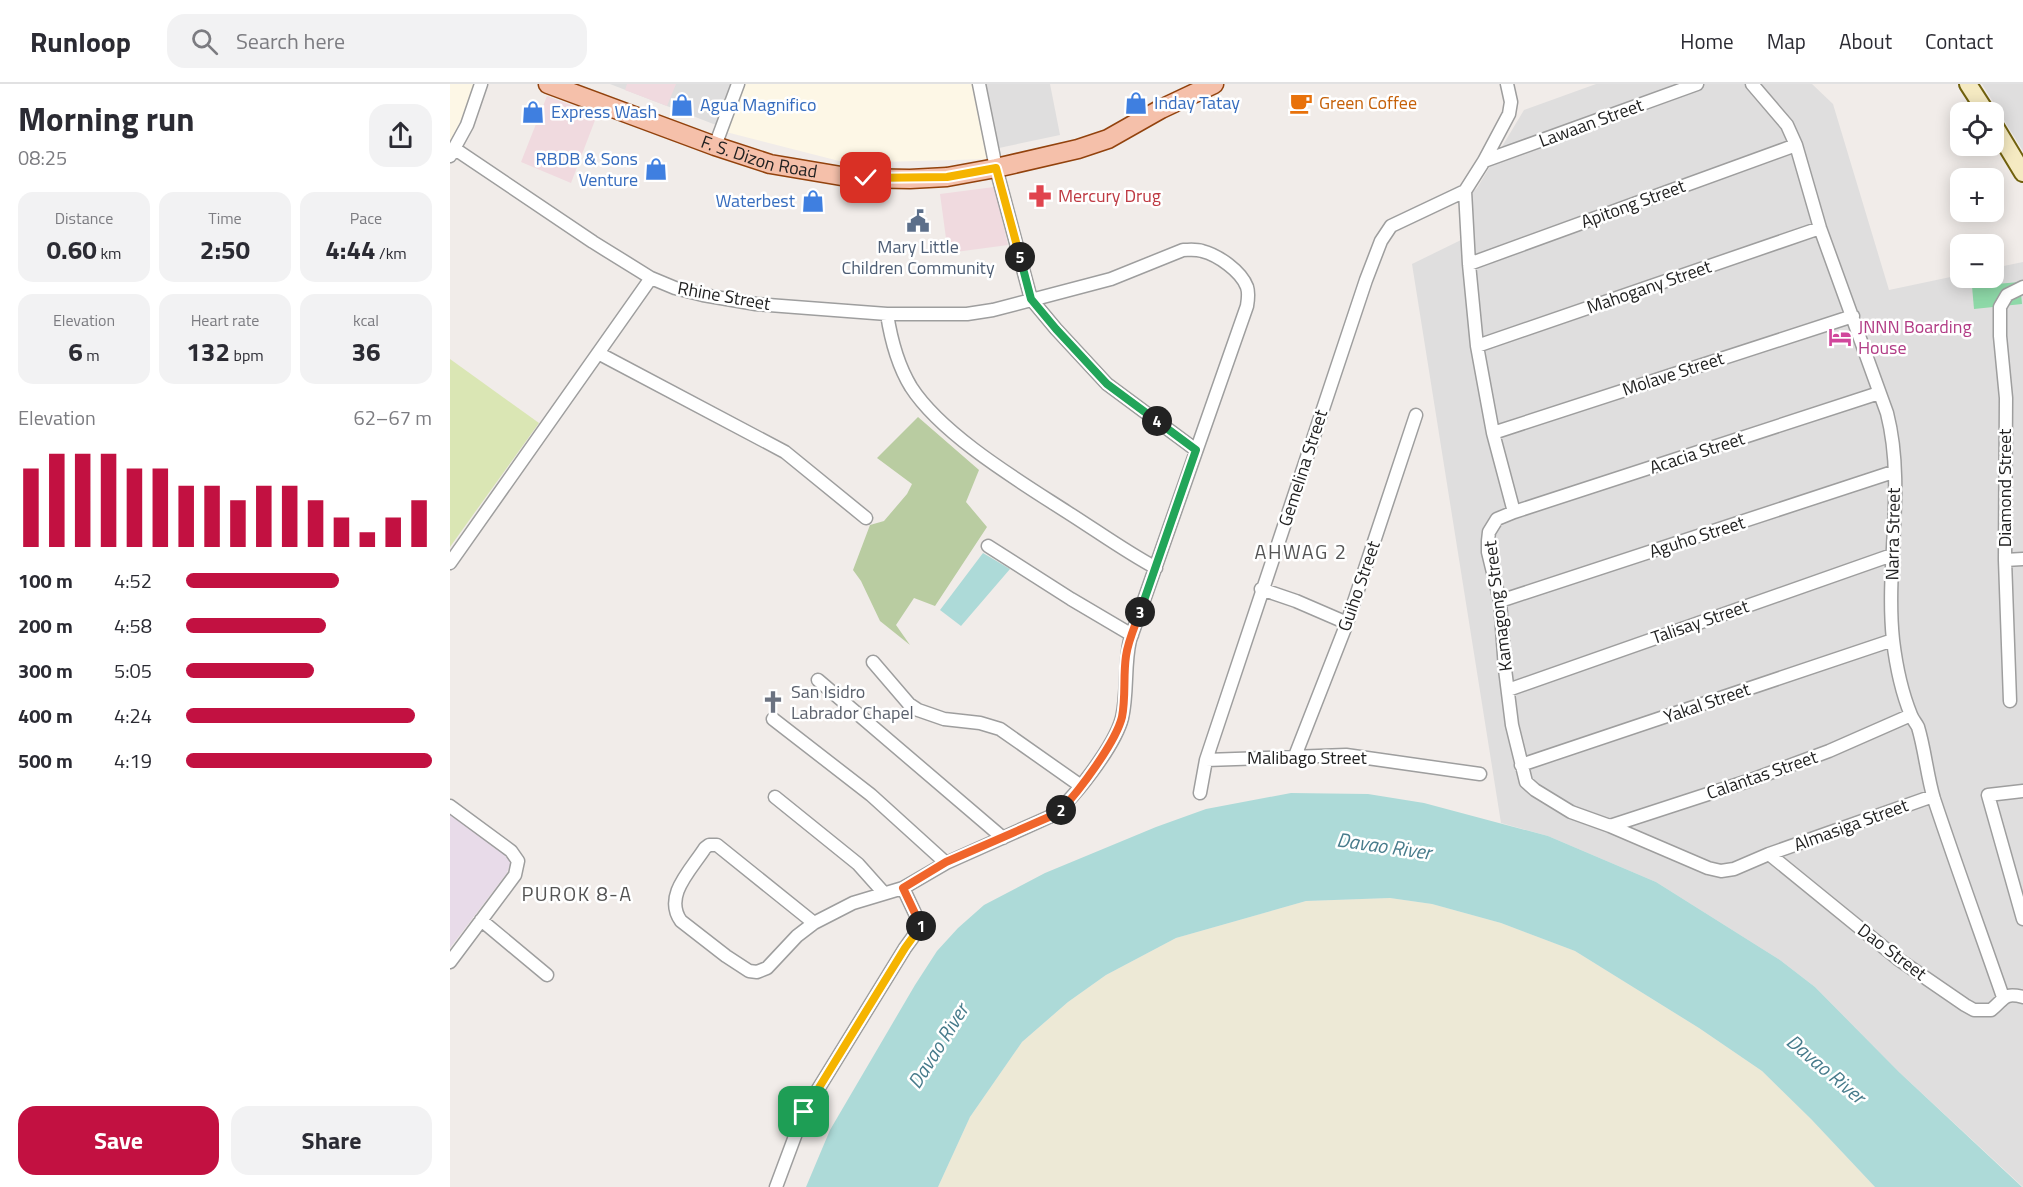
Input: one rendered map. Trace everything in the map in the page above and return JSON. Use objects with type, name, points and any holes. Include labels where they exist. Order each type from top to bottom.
[{"type":"main road","name":"F. S. Dizon Road","points":[[548,84],[770,164],[853,177],[910,179],[947,177],[1078,149],[1108,138],[1214,84]]},
{"type":"main road","points":[[1968,84],[1980,102]]},
{"type":"main road","points":[[2004,142],[2023,174]]},
{"type":"street","points":[[452,153],[467,125],[481,84]]},
{"type":"street","points":[[715,146],[738,84]]},
{"type":"street","points":[[979,84],[996,168],[1031,299],[1107,384],[1196,450]]},
{"type":"street","points":[[1507,84],[1511,102],[1509,114],[1485,161],[1465,190],[1477,346],[1493,433],[1514,512]]},
{"type":"street","name":"Lawaan Street","points":[[1485,161],[1697,84]]},
{"type":"street","name":"Narra Street","points":[[1752,84],[1787,125],[1796,145],[1820,228],[1853,316],[1892,432],[1895,517],[1892,555],[1893,640],[1896,663],[1911,715],[1917,726],[1934,796],[2003,997]]},
{"type":"street","name":"Apitong Street","points":[[1469,264],[1796,145]]},
{"type":"street","name":"Rhine Street","points":[[452,153],[651,279],[703,295],[756,304],[887,314],[967,314],[993,310],[1112,279],[1183,250],[1203,251],[1231,268],[1242,278],[1247,288],[1247,306],[1132,635],[1126,656],[1124,705],[1121,720],[1105,750],[1081,786],[1054,814],[946,862],[903,888],[883,892],[853,903],[814,923],[797,936],[767,968],[757,972],[748,971],[681,921],[675,913],[674,895],[705,848],[709,845],[717,845],[814,923]]},
{"type":"street","name":"Gemelina Street","points":[[1200,793],[1206,760],[1261,589],[1285,524],[1366,280],[1385,233],[1391,226],[1465,190]]},
{"type":"street","name":"Mahogany Street","points":[[1477,346],[1820,228]]},
{"type":"street","points":[[450,563],[651,279]]},
{"type":"street","name":"Diamond Street","points":[[2010,701],[2005,560],[2006,398],[2000,336],[2000,307],[2007,295],[2023,287]]},
{"type":"street","points":[[887,314],[891,340],[912,387],[947,428],[1040,495],[1156,568]]},
{"type":"street","name":"Molave Street","points":[[1493,433],[1853,316]]},
{"type":"street","points":[[598,353],[785,452],[866,518]]},
{"type":"street","name":"Acacia Street","points":[[1514,512],[1879,393]]},
{"type":"street","name":"Guiho Street","points":[[1295,756],[1347,623],[1416,415]]},
{"type":"street","name":"Aguho Street","points":[[1500,601],[1893,472]]},
{"type":"street","name":"Kamagong Street","points":[[1514,512],[1497,519],[1489,532],[1488,552],[1500,601],[1512,725],[1526,782],[1571,812],[1708,868],[1721,871],[1734,869],[1769,854]]},
{"type":"street","points":[[988,546],[1132,635]]},
{"type":"street","name":"Talisay Street","points":[[1508,690],[1892,555]]},
{"type":"street","points":[[2005,560],[2023,559]]},
{"type":"street","points":[[1261,589],[1347,623]]},
{"type":"street","name":"Yakal Street","points":[[1521,765],[1893,640]]},
{"type":"street","points":[[873,662],[909,704],[918,710],[944,719],[980,723],[1000,729],[1081,786]]},
{"type":"street","points":[[818,680],[1003,837]]},
{"type":"street","name":"Calantas Street","points":[[1610,826],[1751,780],[1829,751],[1911,715]]},
{"type":"street","points":[[773,719],[871,795],[946,862]]},
{"type":"street","name":"Malibago Street","points":[[1206,760],[1346,754],[1480,774]]},
{"type":"street","points":[[2023,790],[1988,795],[2023,919]]},
{"type":"street","name":"Almasiga Street","points":[[1769,854],[1934,796]]},
{"type":"street","points":[[775,797],[858,864],[883,892]]},
{"type":"street","points":[[450,806],[511,851],[518,861],[515,875],[450,962]]},
{"type":"street","name":"Dao Street","points":[[1769,854],[1898,959],[1965,1005],[1974,1010],[1991,1010],[2003,997],[2012,994],[2023,997]]},
{"type":"street","points":[[776,1187],[804,1112],[905,948],[921,926],[903,888]]},
{"type":"street","points":[[481,920],[547,975]]},
{"type":"shaded area","points":[[450,84],[478,84],[450,143]]},
{"type":"shaded area","points":[[610,84],[1050,84],[1060,135],[975,153],[804,149],[716,125]]},
{"type":"shaded area","points":[[627,84],[676,84],[667,106],[625,90]]},
{"type":"shaded area","points":[[744,84],[973,84],[989,159],[847,163],[726,132]]},
{"type":"shaded area","points":[[1596,84],[1812,84],[1833,104],[1889,290],[1950,277],[1950,288],[2004,288],[2004,266],[2023,262],[2023,1187],[1899,1072],[1815,987],[1780,960],[1656,882],[1548,836],[1501,823],[1412,264],[1461,240],[1459,204],[1477,188],[1524,110]]},
{"type":"shaded area","points":[[1982,84],[2023,84],[2023,151],[2004,120],[2004,102],[1993,102]]},
{"type":"shaded area","points":[[547,96],[597,115],[571,183],[521,162]]},
{"type":"shaded area","points":[[994,187],[1008,245],[948,253],[940,194]]},
{"type":"shaded area","points":[[450,814],[505,854],[511,862],[507,873],[450,948]]},
{"type":"shaded area","points":[[1390,898],[1432,904],[1501,923],[1575,951],[1699,1028],[1762,1071],[1875,1187],[938,1187],[970,1117],[1022,1042],[1068,1002],[1106,975],[1176,938],[1306,901]]},
{"type":"green space","points":[[2020,282],[2022,304],[1974,309],[1972,288],[2004,288],[2004,283]]},
{"type":"green space","points":[[450,359],[539,423],[450,547]]},
{"type":"green space","points":[[918,417],[979,470],[966,502],[987,527],[935,606],[914,598],[896,625],[910,645],[880,621],[861,581],[853,570],[870,525],[884,521],[907,494],[912,484],[877,458]]},
{"type":"water","points":[[983,553],[1010,569],[961,626],[940,610]]},
{"type":"water","name":"Davao River","points":[[1291,793],[1368,794],[1424,803],[1548,836],[1656,882],[1780,960],[1815,987],[1899,1072],[2022,1187],[1875,1187],[1762,1071],[1699,1028],[1575,951],[1501,923],[1432,904],[1390,898],[1306,901],[1176,938],[1106,975],[1068,1002],[1022,1042],[970,1117],[938,1187],[806,1187],[830,1130],[915,985],[937,951],[984,905],[1045,873],[1156,827],[1206,809]]},
{"type":"place","name":"Inday Tatay","points":[[1136,103]]},
{"type":"place","name":"Green Coffee","points":[[1301,103]]},
{"type":"place","name":"Agua Magnifico","points":[[682,105]]},
{"type":"place","name":"Express Wash","points":[[533,112]]},
{"type":"place","name":"RBDB & Sons Venture","points":[[656,169]]},
{"type":"place","name":"Mercury Drug","points":[[1040,196]]},
{"type":"place","name":"Waterbest","points":[[813,201]]},
{"type":"place","name":"Mary Little Children Community","points":[[918,221]]},
{"type":"place","name":"JNNN Boarding House","points":[[1840,337]]},
{"type":"place","name":"San Isidro Labrador Chapel","points":[[773,702]]},
{"type":"district","name":"AHWAG 2","points":[[1301,552]]},
{"type":"district","name":"PUROK 8-A","points":[[577,894]]},
{"type":"route","points":[[804,1112],[905,948],[921,926],[903,888],[946,862],[1059,811],[1081,786],[1105,750],[1121,720],[1124,705],[1126,656],[1130,640],[1196,450],[1107,384],[1031,299],[996,168],[947,177],[866,178]]}]
